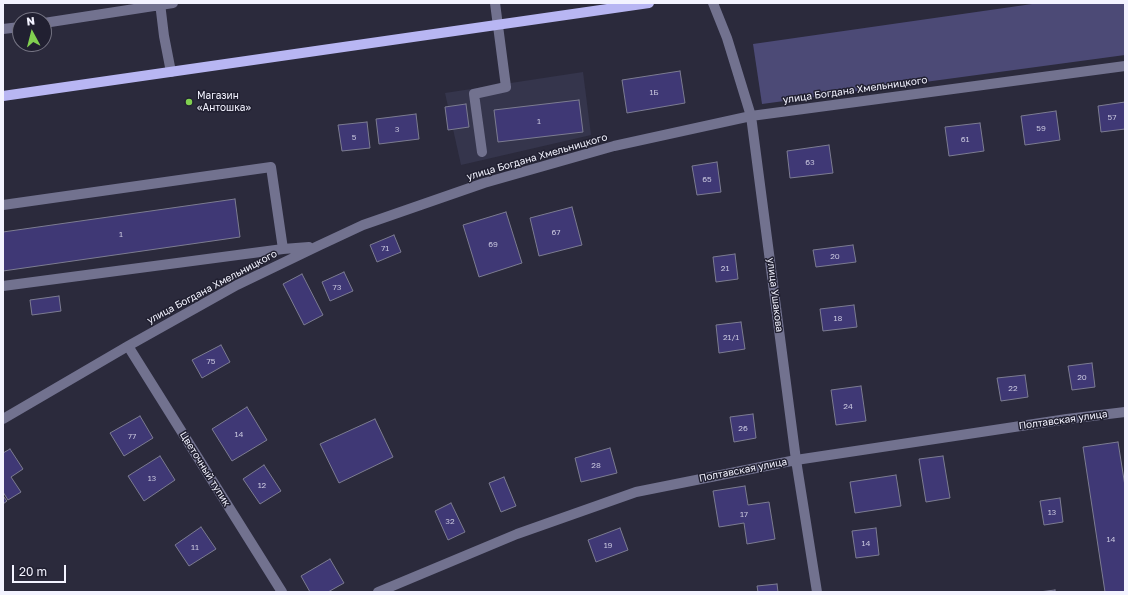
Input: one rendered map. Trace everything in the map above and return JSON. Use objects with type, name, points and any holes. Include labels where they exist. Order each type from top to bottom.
[{"type":"main road","points":[[3,96],[497,25],[588,7],[649,3]]},
{"type":"street","points":[[52,22],[173,3]]},
{"type":"street","points":[[482,152],[474,94],[506,86],[494,3]]},
{"type":"street","name":"улица Ушакова","points":[[713,3],[727,38],[751,116],[796,460],[817,592]]},
{"type":"street","points":[[161,4],[164,36],[171,72]]},
{"type":"street","name":"улица Богдана Хмельницкого","points":[[3,419],[128,346],[237,285],[363,225],[484,184],[614,146],[751,116],[1125,66]]},
{"type":"street","points":[[3,205],[271,167],[283,250]]},
{"type":"street","points":[[3,286],[318,246]]},
{"type":"street","name":"Цветочный тупик","points":[[128,346],[282,592]]},
{"type":"street","name":"Полтавская улица","points":[[378,592],[517,534],[636,492],[796,460],[1067,419],[1125,412]]},
{"type":"shaded area","points":[[1039,3],[1125,3],[1125,55],[762,104],[753,44]]},
{"type":"shaded area","points":[[583,72],[591,135],[461,165],[445,93]]},
{"type":"building","points":[[680,71],[685,103],[627,113],[622,80]]},
{"type":"building","points":[[579,100],[583,132],[498,142],[494,110]]},
{"type":"building","points":[[1125,102],[1125,129],[1101,132],[1098,106]]},
{"type":"building","points":[[466,104],[469,127],[448,130],[445,107]]},
{"type":"building","points":[[1056,111],[1060,140],[1025,145],[1021,116]]},
{"type":"building","points":[[416,114],[419,139],[379,144],[376,119]]},
{"type":"building","points":[[367,122],[370,148],[342,151],[338,125]]},
{"type":"building","points":[[980,123],[984,151],[949,156],[945,127]]},
{"type":"building","points":[[829,145],[833,173],[790,178],[787,151]]},
{"type":"building","points":[[717,162],[721,192],[697,195],[692,166]]},
{"type":"building","points":[[235,199],[240,237],[3,271],[3,232]]},
{"type":"building","points":[[572,207],[582,245],[539,256],[530,218]]},
{"type":"building","points":[[506,212],[522,263],[479,277],[463,225]]},
{"type":"building","points":[[394,235],[401,252],[377,262],[370,245]]},
{"type":"building","points":[[853,245],[856,262],[816,267],[813,250]]},
{"type":"building","points":[[735,254],[738,279],[716,282],[713,257]]},
{"type":"building","points":[[344,272],[353,291],[330,301],[322,282]]},
{"type":"building","points":[[302,274],[323,315],[304,325],[283,284]]},
{"type":"building","points":[[59,296],[61,311],[32,315],[30,300]]},
{"type":"building","points":[[854,305],[857,327],[823,331],[820,309]]},
{"type":"building","points":[[741,322],[745,349],[719,353],[716,325]]},
{"type":"building","points":[[221,345],[230,362],[202,378],[192,360]]},
{"type":"building","points":[[1092,363],[1095,387],[1072,390],[1068,366]]},
{"type":"building","points":[[1025,375],[1028,397],[1001,401],[997,378]]},
{"type":"building","points":[[861,386],[866,421],[836,425],[831,390]]},
{"type":"building","points":[[247,407],[267,440],[232,461],[212,429]]},
{"type":"building","points":[[753,414],[756,438],[734,442],[730,417]]},
{"type":"building","points":[[140,416],[153,438],[124,456],[110,433]]},
{"type":"building","points":[[375,419],[393,457],[339,483],[320,444]]},
{"type":"building","points":[[1118,442],[1125,486],[1125,592],[1105,592],[1083,447]]},
{"type":"building","points":[[610,448],[617,473],[581,482],[575,458]]},
{"type":"building","points":[[10,449],[23,469],[11,477],[21,492],[8,500],[3,492],[3,453]]},
{"type":"building","points":[[160,456],[175,480],[144,501],[128,476]]},
{"type":"building","points":[[943,456],[950,498],[926,502],[919,459]]},
{"type":"building","points":[[264,465],[281,491],[260,504],[243,479]]},
{"type":"building","points":[[896,475],[901,506],[855,513],[850,482]]},
{"type":"building","points":[[504,477],[516,506],[501,512],[489,483]]},
{"type":"building","points":[[745,486],[748,505],[769,502],[775,539],[747,544],[744,523],[719,527],[713,491]]},
{"type":"building","points":[[3,496],[7,501],[3,504]]},
{"type":"building","points":[[1060,498],[1063,522],[1044,525],[1040,501]]},
{"type":"building","points":[[451,503],[465,532],[448,540],[435,511]]},
{"type":"building","points":[[201,527],[216,549],[189,566],[175,545]]},
{"type":"building","points":[[620,528],[628,550],[596,562],[588,540]]},
{"type":"building","points":[[876,528],[879,555],[856,558],[852,531]]},
{"type":"building","points":[[330,559],[344,583],[328,592],[310,592],[301,576]]},
{"type":"building","points":[[777,584],[778,592],[758,592],[757,586]]},
{"type":"building","points":[[1055,590],[1055,592],[1039,592]]},
{"type":"place","name":"Магазин «Антошка»","points":[[189,102]]}]
